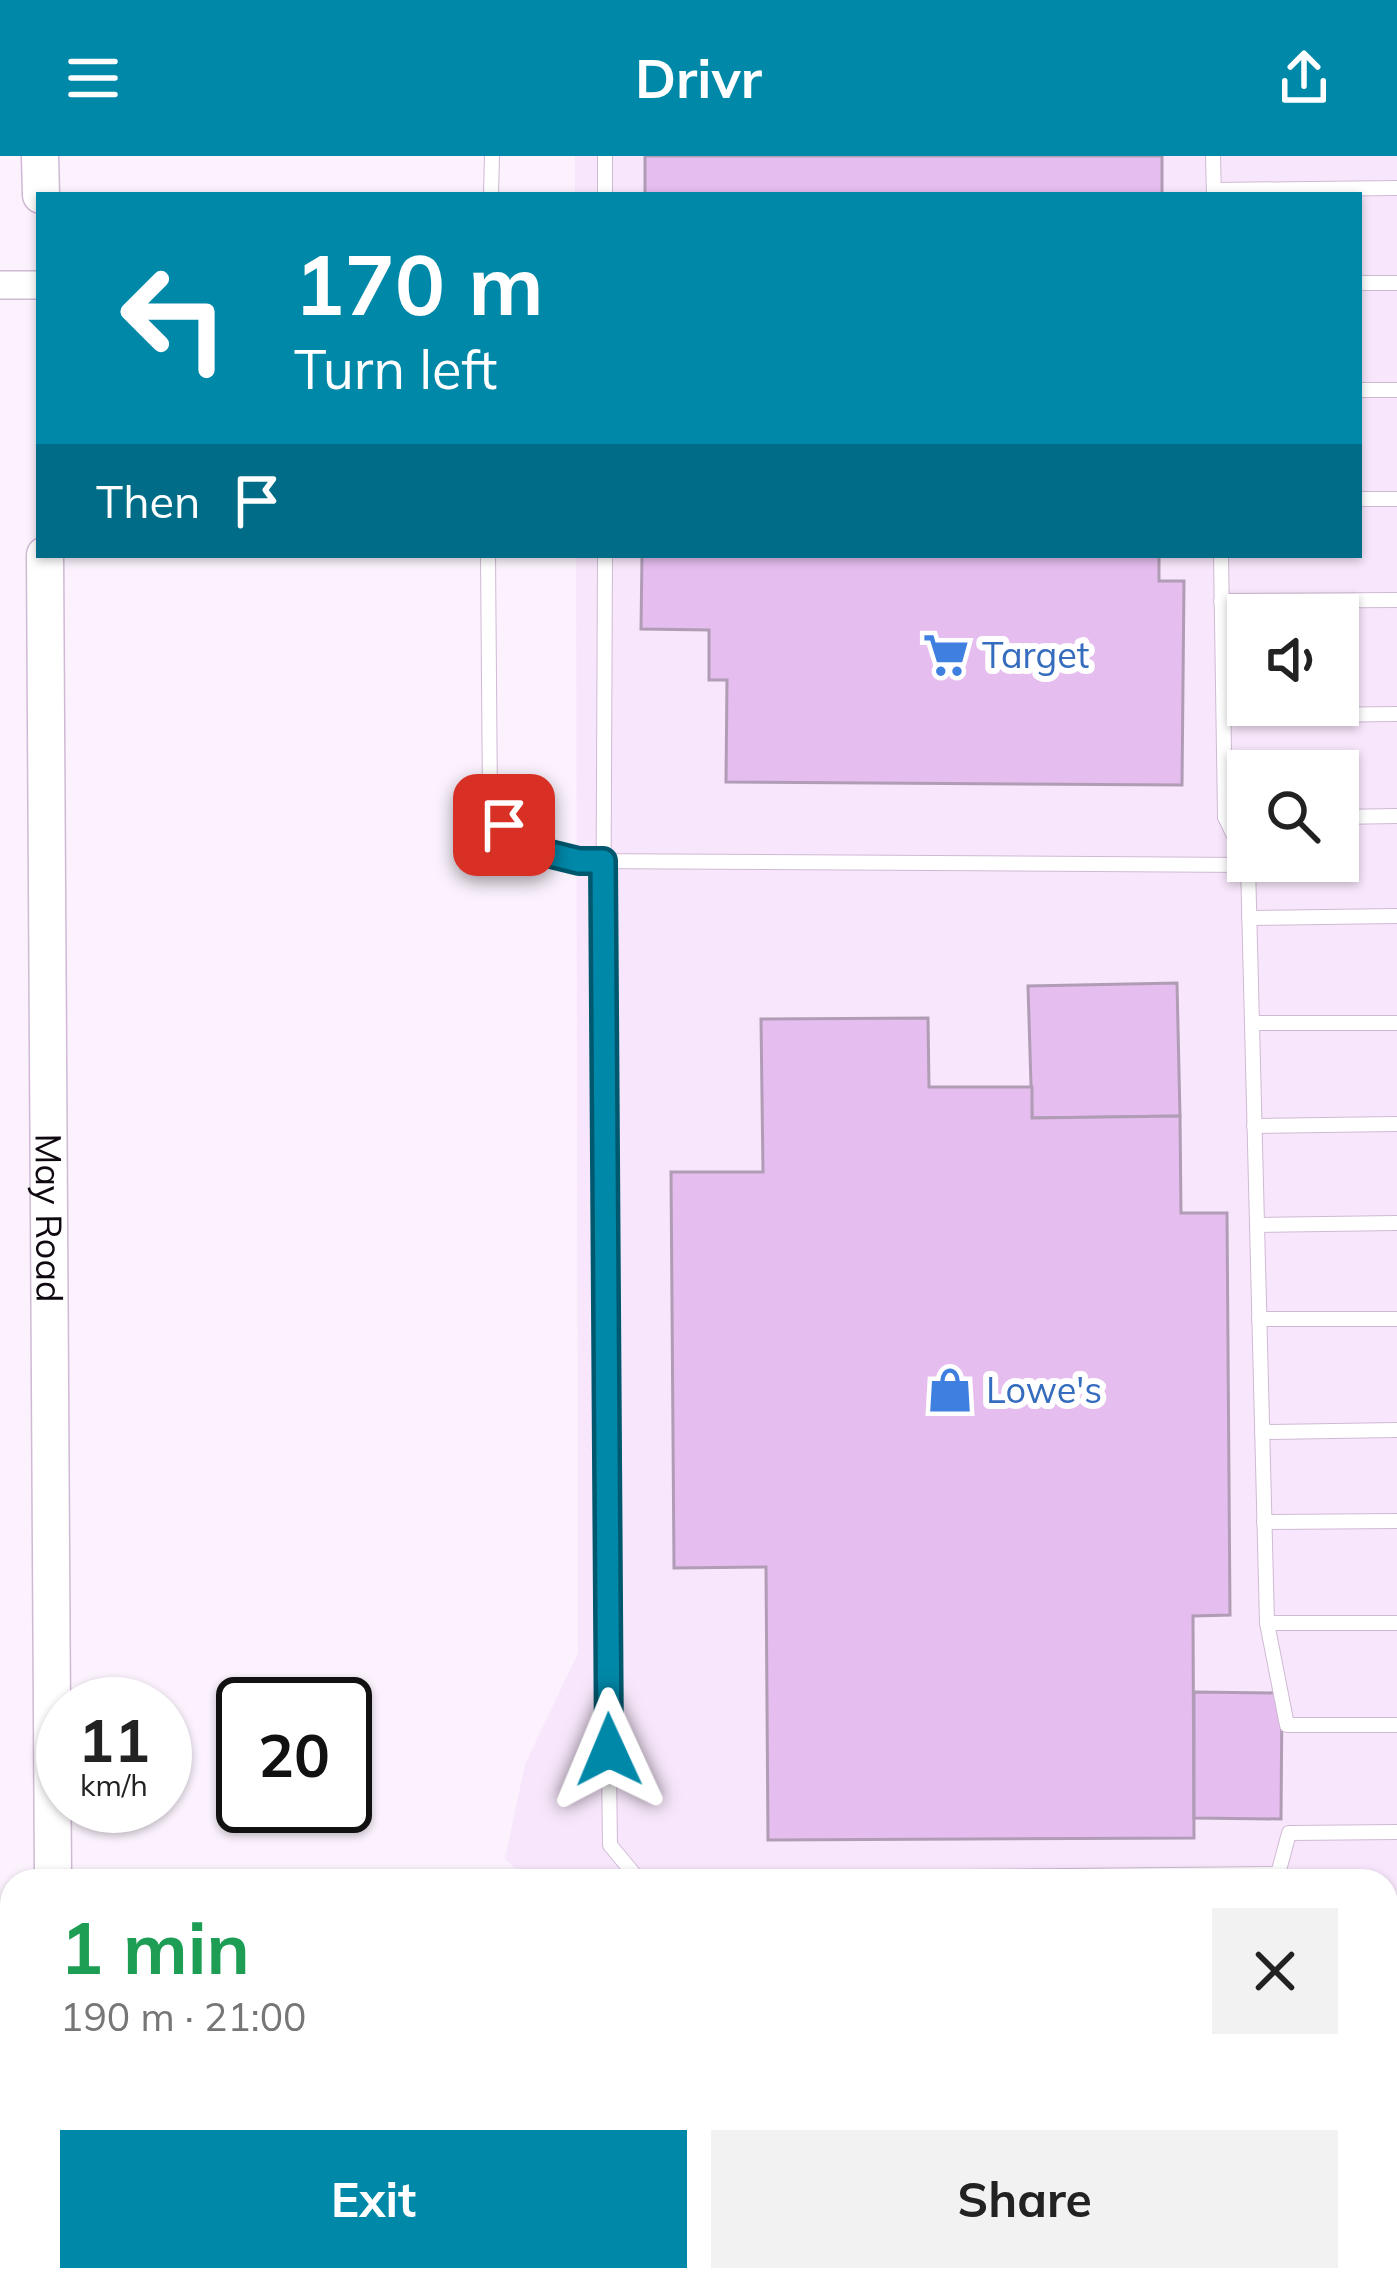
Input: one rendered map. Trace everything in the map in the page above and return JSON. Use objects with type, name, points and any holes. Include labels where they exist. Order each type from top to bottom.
[{"type":"street","points":[[40,156],[41,192]]},
{"type":"street","points":[[0,285],[36,285]]},
{"type":"street","name":"May Road","points":[[45,558],[53,1869]]},
{"type":"lane","points":[[491,192],[492,156]]},
{"type":"lane","points":[[604,156],[604,192]]},
{"type":"lane","points":[[1213,156],[1214,192],[1397,188]]},
{"type":"lane","points":[[1362,284],[1397,284]]},
{"type":"lane","points":[[1362,390],[1397,390]]},
{"type":"lane","points":[[1362,499],[1397,499]]},
{"type":"lane","points":[[488,558],[490,804],[518,846],[579,861],[1227,865]]},
{"type":"lane","points":[[605,558],[610,1845],[630,1869]]},
{"type":"lane","points":[[1220,558],[1226,817]]},
{"type":"lane","points":[[1221,601],[1397,599]]},
{"type":"lane","points":[[1224,716],[1397,715]]},
{"type":"lane","points":[[1359,817],[1397,816]]},
{"type":"lane","points":[[1249,882],[1267,1623],[1287,1725],[1397,1725]]},
{"type":"lane","points":[[1250,918],[1397,916]]},
{"type":"lane","points":[[1252,1023],[1397,1023]]},
{"type":"lane","points":[[1254,1126],[1397,1124]]},
{"type":"lane","points":[[1257,1225],[1397,1223]]},
{"type":"lane","points":[[1259,1319],[1397,1319]]},
{"type":"lane","points":[[1262,1432],[1397,1430]]},
{"type":"lane","points":[[1264,1522],[1397,1522]]},
{"type":"lane","points":[[1267,1623],[1397,1623]]},
{"type":"lane","points":[[1282,1869],[1289,1833],[1397,1832]]},
{"type":"shaded area","points":[[575,156],[1397,156],[1397,1869],[516,1869],[505,1859],[525,1764],[578,1653],[576,558],[1362,558],[1362,192],[575,192]]},
{"type":"building","points":[[645,156],[1162,156],[1162,192],[645,192]]},
{"type":"building","name":"Target","points":[[642,558],[1159,558],[1159,581],[1184,581],[1182,785],[726,782],[727,680],[709,680],[709,630],[641,629]]},
{"type":"building","points":[[1177,983],[1180,1116],[1032,1118],[1028,986]]},
{"type":"building","name":"Lowe's","points":[[928,1018],[929,1087],[1032,1087],[1032,1118],[1180,1116],[1181,1213],[1227,1213],[1230,1615],[1193,1616],[1194,1838],[768,1840],[766,1567],[674,1568],[671,1172],[763,1172],[761,1019]]},
{"type":"building","points":[[1194,1692],[1282,1693],[1281,1819],[1194,1818]]},
{"type":"place","name":"Target","points":[[946,655]]},
{"type":"place","name":"Lowe's","points":[[950,1390]]},
{"type":"route","points":[[504,825],[518,846],[579,861],[603,861],[609,1750]]}]
